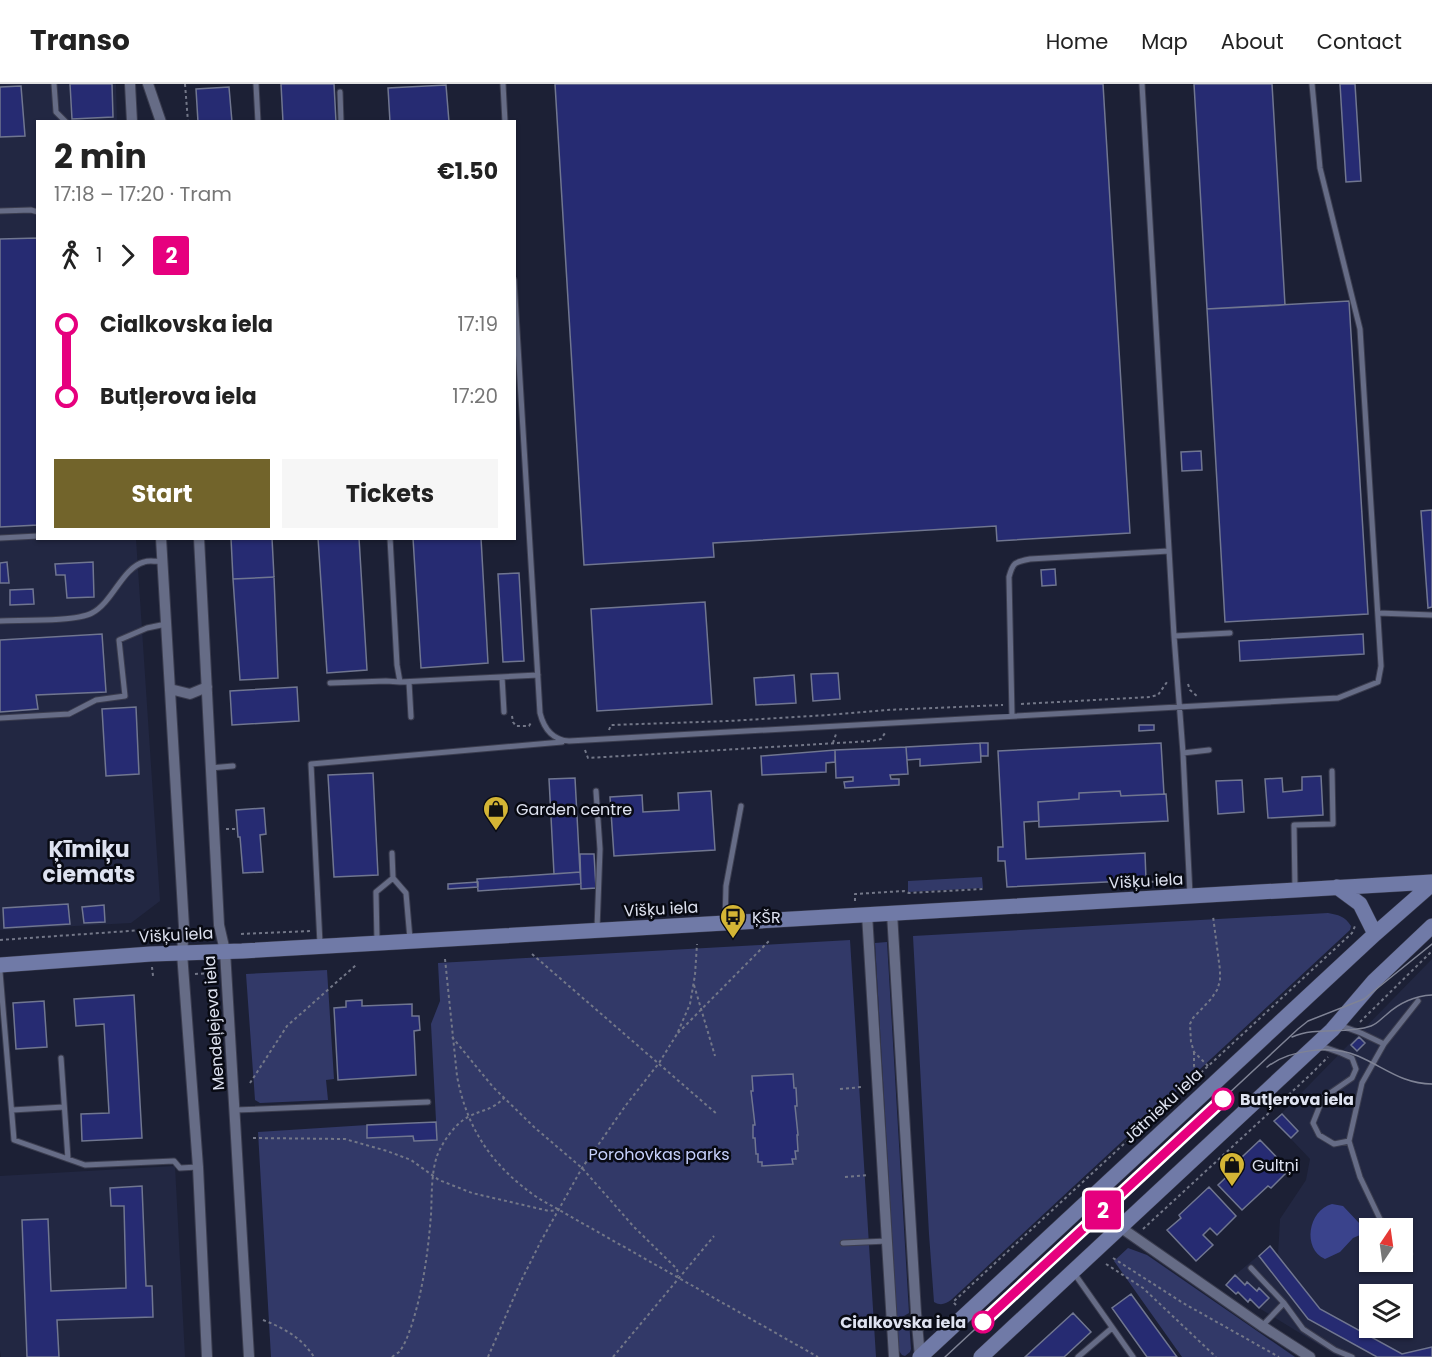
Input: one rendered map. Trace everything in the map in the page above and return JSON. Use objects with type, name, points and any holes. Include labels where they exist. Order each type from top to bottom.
[{"type":"street","points":[[130,84],[132,120]]},
{"type":"street","points":[[148,84],[160,120]]},
{"type":"street","name":"Mendeļejeva iela","points":[[160,540],[184,927],[182,953],[198,1167],[207,1357]]},
{"type":"street","name":"Mendeļejeva iela","points":[[199,540],[219,925],[225,951],[249,1357]]},
{"type":"street","points":[[170,689],[190,694],[207,687]]},
{"type":"street","name":"Višķu iela","points":[[0,965],[1432,883]]},
{"type":"street","name":"Jātnieku iela","points":[[920,1357],[1432,883]]},
{"type":"street","points":[[1337,887],[1360,904],[1375,934]]},
{"type":"street","points":[[892,913],[920,1357]]},
{"type":"street","points":[[867,914],[894,1357]]},
{"type":"street","points":[[981,1357],[1316,1045],[1374,981],[1432,926]]},
{"type":"street","points":[[1120,1227],[1310,1357]]},
{"type":"lane","points":[[54,84],[56,112],[64,120]]},
{"type":"lane","points":[[256,84],[258,120]]},
{"type":"lane","points":[[503,84],[505,120]]},
{"type":"lane","points":[[1142,84],[1190,896]]},
{"type":"lane","points":[[320,946],[311,764],[569,741],[1338,698],[1378,682],[1381,666],[1360,328],[1320,168],[1312,84]]},
{"type":"lane","points":[[340,92],[341,120]]},
{"type":"lane","points":[[0,211],[36,211]]},
{"type":"lane","points":[[516,313],[540,713],[542,722],[552,735],[563,741],[569,741]]},
{"type":"lane","points":[[0,538],[36,536]]},
{"type":"lane","points":[[390,540],[397,665],[400,682]]},
{"type":"lane","points":[[1012,716],[1009,578],[1011,567],[1015,562],[1030,559],[1169,551]]},
{"type":"lane","points":[[0,621],[70,618],[91,614],[113,594],[129,571],[143,562],[162,561]]},
{"type":"lane","points":[[1378,613],[1432,615]]},
{"type":"lane","points":[[0,718],[69,714],[96,700],[125,696],[118,640],[147,628],[166,624]]},
{"type":"lane","points":[[1174,636],[1230,633]]},
{"type":"lane","points":[[330,683],[409,682],[538,675]]},
{"type":"lane","points":[[502,677],[504,712]]},
{"type":"lane","points":[[409,682],[411,717]]},
{"type":"lane","points":[[1183,753],[1209,750]]},
{"type":"lane","points":[[210,768],[232,766]]},
{"type":"lane","points":[[1295,890],[1294,825],[1333,824],[1332,771]]},
{"type":"lane","points":[[596,791],[600,849],[597,930]]},
{"type":"lane","points":[[725,923],[726,886],[741,806]]},
{"type":"lane","points":[[392,853],[393,878],[406,893],[410,941]]},
{"type":"lane","points":[[377,943],[376,892],[393,878]]},
{"type":"lane","points":[[0,972],[14,1140],[85,1166],[174,1161],[180,1168],[198,1167]]},
{"type":"lane","points":[[1380,1218],[1360,1177],[1349,1141],[1362,1083],[1384,1044],[1418,1001]]},
{"type":"lane","points":[[1337,1024],[1384,1044]]},
{"type":"lane","points":[[1316,1045],[1352,1058],[1356,1069],[1352,1078],[1323,1098],[1313,1123],[1319,1135],[1334,1144],[1349,1141]]},
{"type":"lane","points":[[61,1058],[68,1159]]},
{"type":"lane","points":[[235,1110],[428,1102]]},
{"type":"lane","points":[[12,1110],[64,1107]]},
{"type":"lane","points":[[843,1243],[887,1240]]},
{"type":"lane","points":[[1251,1268],[1284,1302],[1303,1329],[1335,1350],[1352,1357]]},
{"type":"lane","points":[[1072,1271],[1133,1357]]},
{"type":"lane","points":[[1262,1326],[1284,1302]]},
{"type":"lane","points":[[1078,1357],[1112,1328]]},
{"type":"lane","points":[[1331,1357],[1335,1350]]},
{"type":"path","points":[[185,84],[188,120]]},
{"type":"path","points":[[606,739],[611,724],[729,721],[886,710],[1150,697],[1158,695],[1167,682],[1177,679],[1187,681],[1190,690],[1203,705]]},
{"type":"path","points":[[512,713],[516,726],[530,726],[532,722]]},
{"type":"path","points":[[584,746],[588,758],[871,741],[881,739],[886,731]]},
{"type":"path","points":[[833,743],[836,733]]},
{"type":"path","points":[[226,829],[235,829]]},
{"type":"path","points":[[855,894],[983,890]]},
{"type":"path","points":[[1200,1073],[1194,1066],[1190,1024],[1211,999],[1220,981],[1213,915]]},
{"type":"path","points":[[953,1302],[1352,933],[1355,924]]},
{"type":"path","points":[[0,940],[175,928]]},
{"type":"path","points":[[149,930],[150,944]]},
{"type":"path","points":[[677,1034],[769,941]]},
{"type":"path","points":[[488,1357],[518,1287],[582,1168],[659,1063],[677,1034],[690,1004],[697,944]]},
{"type":"path","points":[[532,954],[718,1115]]},
{"type":"path","points":[[445,959],[460,1093],[477,1135],[495,1160],[518,1184],[538,1198],[818,1357]]},
{"type":"path","points":[[152,965],[153,976]]},
{"type":"path","points":[[250,1083],[287,1026],[356,965]]},
{"type":"path","points":[[192,974],[218,973]]},
{"type":"path","points":[[694,982],[715,1056]]},
{"type":"path","points":[[452,1037],[493,1087],[534,1127],[582,1168],[634,1227],[677,1269],[678,1277]]},
{"type":"path","points":[[1194,1052],[1208,1066]]},
{"type":"path","points":[[840,1089],[862,1086]]},
{"type":"path","points":[[392,1357],[399,1352],[407,1339],[420,1294],[438,1155],[458,1124],[468,1117],[492,1108],[504,1098]]},
{"type":"path","points":[[253,1137],[345,1139],[411,1160],[439,1180],[472,1193],[558,1210]]},
{"type":"path","points":[[845,1177],[868,1175]]},
{"type":"path","points":[[613,1357],[714,1236]]},
{"type":"path","points":[[1113,1258],[1183,1303],[1278,1357]]},
{"type":"path","points":[[1106,1264],[1143,1288],[1216,1357]]},
{"type":"path","points":[[263,1320],[290,1333],[314,1357]]},
{"type":"shaded area","points":[[0,84],[116,84],[117,120],[36,120],[36,540],[136,540],[160,901],[131,923],[0,930]]},
{"type":"shaded area","points":[[1432,959],[1432,1357],[1339,1357],[1259,1308],[1251,1300],[1248,1302],[1226,1285],[1270,1246],[1278,1255],[1280,1219],[1306,1180],[1310,1159],[1274,1121]]},
{"type":"shaded area","points":[[175,1166],[185,1357],[1,1357],[0,1176]]},
{"type":"shaded area","points":[[1332,1204],[1343,1206],[1359,1223],[1359,1235],[1353,1238],[1340,1252],[1325,1259],[1313,1247],[1311,1239],[1313,1221],[1324,1208]]},
{"type":"green space","points":[[982,877],[983,888],[908,892],[908,881]]},
{"type":"green space","points":[[1328,913],[1344,918],[1351,926],[1350,930],[951,1300],[943,1304],[934,1302],[913,936]]},
{"type":"green space","name":"Porohovkas parks","points":[[850,940],[876,1357],[271,1357],[258,1132],[367,1125],[368,1138],[413,1136],[414,1141],[437,1140],[431,1024],[440,1001],[438,963]]},
{"type":"green space","points":[[887,942],[909,1313],[897,1320],[875,943]]},
{"type":"green space","points":[[327,970],[334,1079],[326,1080],[328,1100],[260,1103],[255,1100],[246,974]]},
{"type":"green space","points":[[1128,1248],[1147,1255],[1295,1357],[1182,1357],[1114,1261]]},
{"type":"green space","points":[[909,1321],[911,1349],[905,1356],[899,1351],[897,1326]]},
{"type":"building","points":[[70,84],[112,84],[113,117],[72,119]]},
{"type":"building","points":[[281,84],[334,84],[336,120],[283,120]]},
{"type":"building","points":[[555,84],[1103,84],[1130,533],[997,541],[996,526],[713,543],[714,557],[584,565]]},
{"type":"building","points":[[1194,84],[1272,84],[1285,305],[1207,309]]},
{"type":"building","points":[[1340,84],[1355,84],[1361,181],[1346,182]]},
{"type":"building","points":[[446,85],[449,120],[390,120],[388,88]]},
{"type":"building","points":[[21,86],[25,136],[0,137],[0,87]]},
{"type":"building","points":[[229,87],[232,120],[198,120],[196,89]]},
{"type":"building","points":[[36,238],[36,525],[0,527],[0,239]]},
{"type":"building","points":[[1349,301],[1368,614],[1225,622],[1207,309]]},
{"type":"building","points":[[1201,451],[1202,470],[1182,471],[1181,452]]},
{"type":"building","points":[[1432,510],[1432,607],[1428,608],[1421,511]]},
{"type":"building","points":[[231,540],[272,540],[274,577],[233,579]]},
{"type":"building","points":[[318,540],[359,540],[367,670],[327,673]]},
{"type":"building","points":[[413,540],[481,540],[488,663],[421,668]]},
{"type":"building","points":[[7,562],[9,583],[0,583],[0,563]]},
{"type":"building","points":[[93,562],[94,597],[67,598],[65,575],[56,575],[55,564]]},
{"type":"building","points":[[1055,569],[1056,585],[1042,586],[1041,570]]},
{"type":"building","points":[[519,573],[524,661],[503,662],[498,574]]},
{"type":"building","points":[[274,577],[278,678],[240,680],[233,579]]},
{"type":"building","points":[[33,589],[34,604],[10,605],[10,590]]},
{"type":"building","points":[[705,602],[712,704],[597,711],[591,609]]},
{"type":"building","points":[[102,634],[106,692],[36,695],[38,709],[0,712],[0,640]]},
{"type":"building","points":[[1363,634],[1364,654],[1240,661],[1239,641]]},
{"type":"building","points":[[838,673],[840,699],[813,701],[811,674]]},
{"type":"building","points":[[794,675],[796,703],[756,705],[754,678]]},
{"type":"building","points":[[297,687],[299,721],[232,725],[230,691]]},
{"type":"building","points":[[136,707],[139,774],[106,776],[102,709]]},
{"type":"building","points":[[1139,725],[1154,725],[1154,730],[1139,731]]},
{"type":"building","points":[[980,743],[981,762],[920,766],[920,759],[907,760],[906,747]]},
{"type":"building","points":[[980,743],[988,743],[988,756],[981,756]]},
{"type":"building","points":[[1161,743],[1164,794],[1121,796],[1120,791],[1079,793],[1079,799],[1038,802],[1039,821],[1024,822],[1026,859],[1145,853],[1146,880],[1007,887],[1005,861],[998,861],[998,847],[1003,847],[998,751]]},
{"type":"building","points":[[906,747],[908,774],[890,775],[891,779],[899,779],[899,785],[845,788],[844,782],[853,781],[853,777],[836,778],[835,750]]},
{"type":"building","points":[[835,750],[835,762],[826,763],[826,772],[762,775],[761,756]]},
{"type":"building","points":[[373,773],[378,875],[334,877],[328,775]]},
{"type":"building","points":[[1321,776],[1323,815],[1268,818],[1265,779],[1282,778],[1283,792],[1302,790],[1302,777]]},
{"type":"building","points":[[575,778],[580,872],[554,874],[549,779]]},
{"type":"building","points":[[1242,780],[1244,812],[1218,814],[1216,781]]},
{"type":"building","points":[[711,791],[715,850],[614,856],[610,797],[642,795],[643,812],[679,810],[678,793]]},
{"type":"building","points":[[1120,791],[1121,796],[1166,794],[1168,821],[1039,827],[1038,802],[1079,799],[1079,793]]},
{"type":"building","points":[[264,808],[266,834],[260,835],[263,872],[243,873],[236,810]]},
{"type":"building","points":[[580,854],[594,854],[596,888],[581,889]]},
{"type":"building","points":[[580,872],[581,884],[478,891],[477,879]]},
{"type":"building","points":[[478,882],[478,887],[448,889],[448,884]]},
{"type":"building","points":[[68,904],[70,924],[4,928],[3,908]]},
{"type":"building","points":[[104,905],[105,922],[84,923],[82,907]]},
{"type":"building","points":[[134,995],[142,1138],[82,1141],[81,1114],[109,1113],[104,1024],[76,1026],[74,999]]},
{"type":"building","points":[[362,1000],[362,1006],[412,1004],[412,1016],[419,1016],[420,1030],[414,1031],[416,1075],[338,1080],[334,1008],[346,1007],[346,1001]]},
{"type":"building","points":[[44,1001],[47,1047],[16,1049],[13,1003]]},
{"type":"building","points":[[1359,1037],[1365,1043],[1357,1051],[1351,1045]]},
{"type":"building","points":[[793,1074],[797,1106],[795,1106],[798,1135],[796,1159],[792,1159],[793,1164],[762,1166],[762,1162],[758,1162],[755,1138],[753,1138],[753,1125],[755,1125],[751,1091],[753,1091],[752,1076]]},
{"type":"building","points":[[1282,1114],[1298,1131],[1291,1138],[1274,1121]]},
{"type":"building","points":[[436,1122],[437,1140],[414,1141],[413,1136],[367,1138],[367,1125]]},
{"type":"building","points":[[1260,1140],[1289,1170],[1271,1188],[1268,1186],[1242,1210],[1218,1185],[1244,1160],[1241,1158]]},
{"type":"building","points":[[142,1186],[146,1286],[152,1286],[153,1317],[57,1320],[59,1357],[27,1357],[22,1220],[48,1219],[51,1291],[126,1288],[124,1206],[111,1206],[110,1188]]},
{"type":"building","points":[[1209,1187],[1236,1216],[1217,1235],[1210,1228],[1203,1235],[1213,1245],[1196,1261],[1167,1230],[1181,1218],[1179,1215]]},
{"type":"building","points":[[1270,1246],[1320,1309],[1359,1330],[1359,1338],[1373,1338],[1402,1354],[1432,1347],[1432,1357],[1377,1357],[1308,1319],[1259,1256]]},
{"type":"building","points":[[1235,1275],[1245,1285],[1247,1282],[1257,1291],[1259,1288],[1269,1298],[1259,1308],[1250,1299],[1248,1302],[1238,1292],[1236,1294],[1226,1285]]},
{"type":"building","points":[[1131,1294],[1177,1357],[1147,1357],[1112,1308]]},
{"type":"building","points":[[1073,1313],[1091,1332],[1064,1357],[1025,1357]]},
{"type":"tram line","points":[[945,1357],[1298,1029],[1308,1021],[1364,999],[1432,944]]},
{"type":"tram line","points":[[1292,1037],[1311,1032],[1361,1029],[1377,1023],[1401,1004],[1432,995]]},
{"type":"tram line","points":[[1267,1067],[1287,1056],[1299,1053],[1336,1051],[1358,1056],[1402,1078],[1432,1084]]},
{"type":"tram line","name":"2","points":[[983,1322],[1223,1099]]},
{"type":"place","name":"Garden centre","points":[[496,832]]},
{"type":"place","name":"ĶŠR","points":[[733,940]]},
{"type":"place","name":"Butļerova iela","points":[[1223,1099]]},
{"type":"place","name":"Gultņi","points":[[1232,1188]]},
{"type":"place","name":"Cialkovska iela","points":[[983,1322]]},
{"type":"district","name":"Ķīmiķu ciemats","points":[[89,862]]}]
